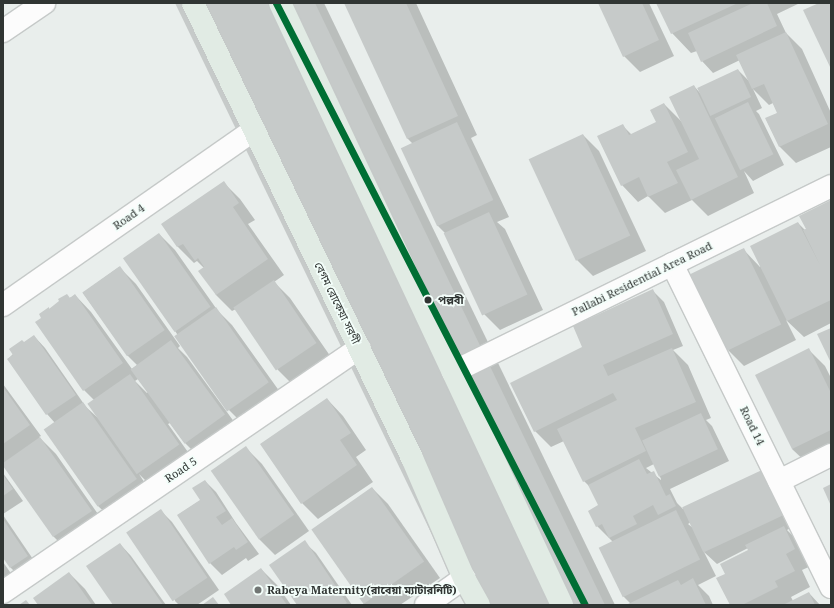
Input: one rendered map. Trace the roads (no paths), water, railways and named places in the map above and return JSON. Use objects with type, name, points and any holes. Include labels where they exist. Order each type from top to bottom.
[{"type":"main road","name":"বেগম রোকেয়া সরণী","points":[[193,3],[412,458],[464,578],[479,605]]},
{"type":"main road","points":[[280,3],[562,605]]},
{"type":"street","points":[[3,31],[44,3]]},
{"type":"street","name":"Road 4","points":[[3,305],[254,130]]},
{"type":"street","name":"Pallabi Residential Area Road","points":[[453,372],[831,186]]},
{"type":"street","name":"Road 14","points":[[672,264],[831,587]]},
{"type":"street","name":"Road 5","points":[[3,592],[359,348]]},
{"type":"street","points":[[779,481],[831,455]]},
{"type":"street","points":[[426,605],[464,578]]},
{"type":"place","name":"পল্লবী","points":[[428,300]]},
{"type":"place","name":"Rabeya Maternity(রাবেয়া ম্যাটারনিটি)","points":[[258,590]]}]
